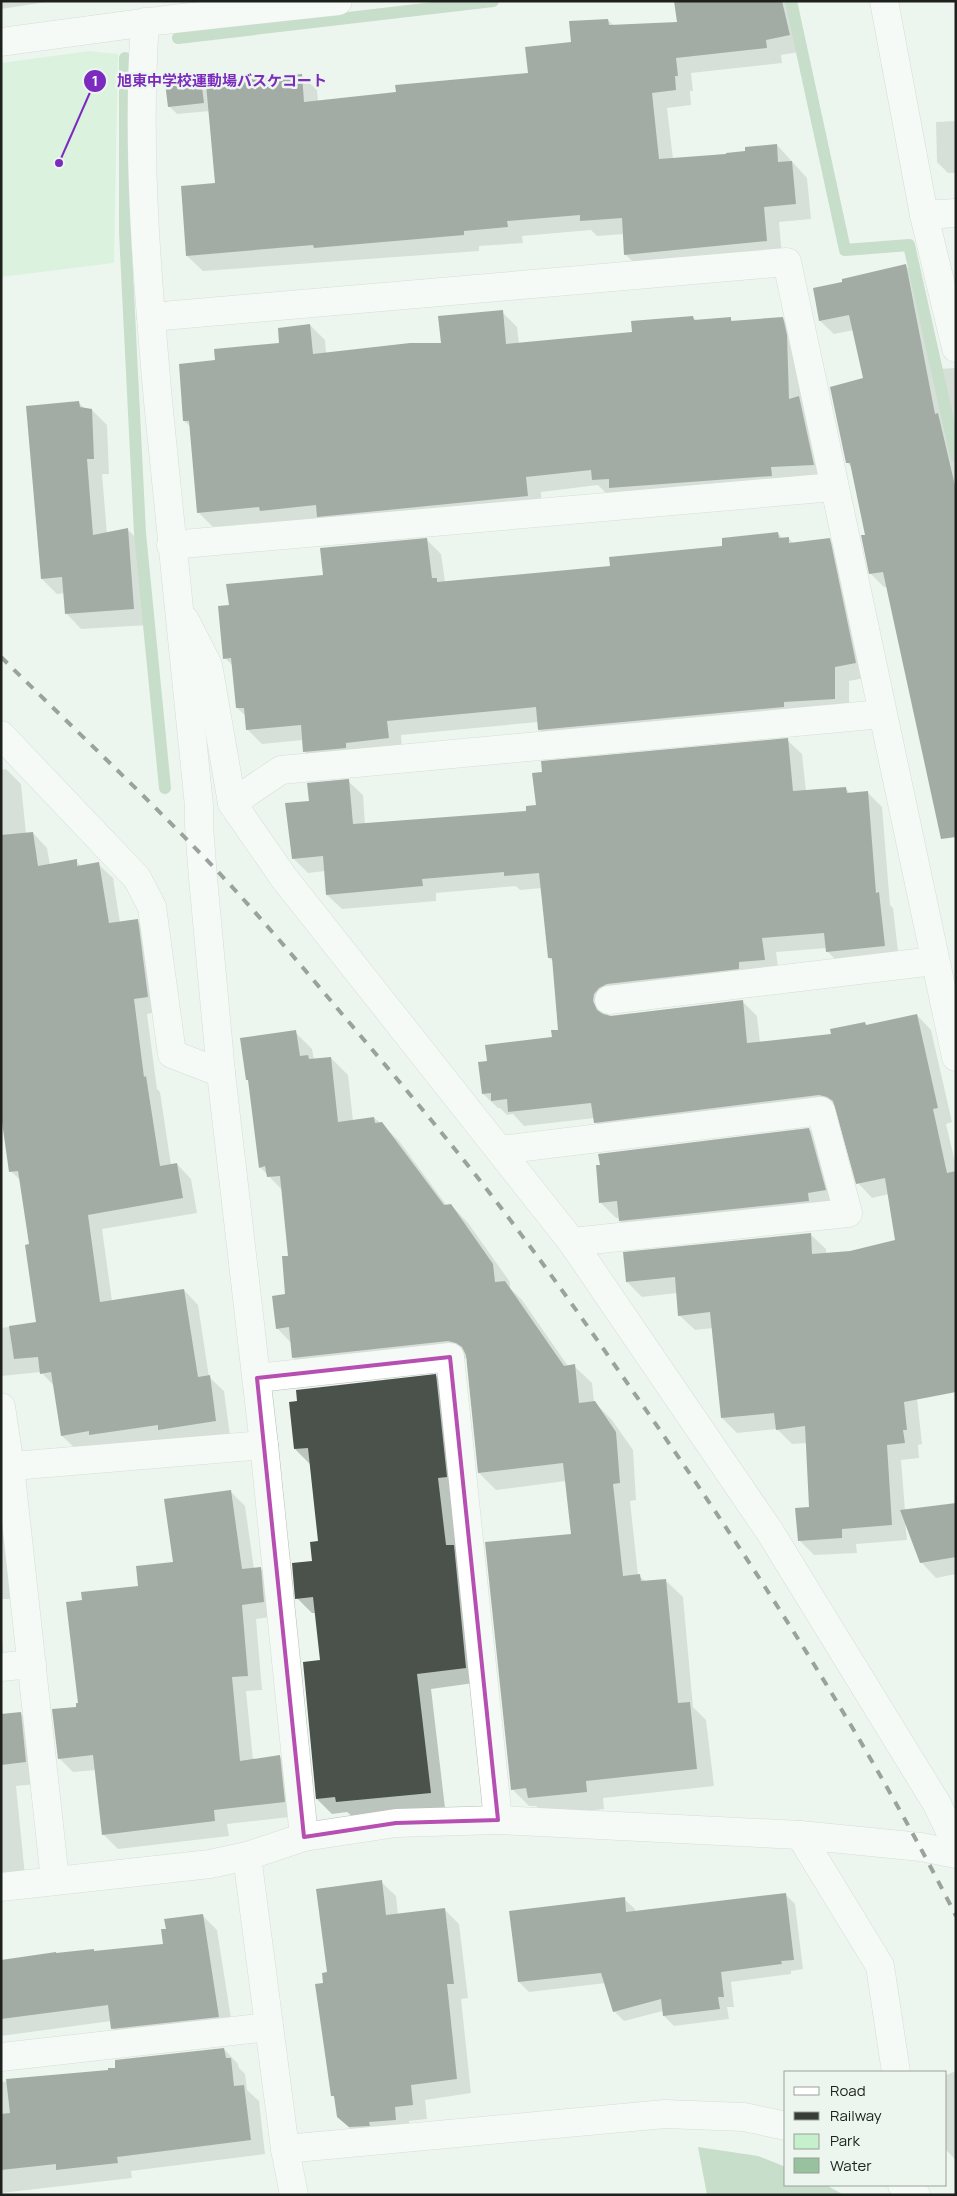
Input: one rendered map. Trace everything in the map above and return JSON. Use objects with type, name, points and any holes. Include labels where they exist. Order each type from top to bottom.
[{"type":"street","points":[[1,42],[59,34],[158,14],[338,1]]},
{"type":"street","points":[[884,1],[924,215],[956,348]]},
{"type":"street","points":[[158,14],[142,138],[151,317],[171,545],[199,806],[202,878],[221,1074],[257,1378],[304,1837]]},
{"type":"street","points":[[1,32],[59,34]]},
{"type":"street","points":[[924,215],[956,213]]},
{"type":"street","points":[[151,317],[787,262],[956,1057]]},
{"type":"street","points":[[171,545],[834,487]]},
{"type":"street","points":[[177,604],[208,665],[232,803],[284,878],[572,1242],[770,1532],[937,1804],[956,1844]]},
{"type":"street","points":[[232,803],[281,770],[882,714]]},
{"type":"street","points":[[1,735],[137,878],[152,906],[172,1054],[221,1074]]},
{"type":"street","points":[[608,1000],[934,960]]},
{"type":"street","points":[[501,1150],[821,1111],[848,1213],[572,1242]]},
{"type":"street","points":[[257,1378],[450,1357],[498,1820]]},
{"type":"street","points":[[1,1406],[6,1466],[32,1664],[55,1880]]},
{"type":"street","points":[[6,1466],[264,1445]]},
{"type":"street","points":[[1,1667],[32,1664]]},
{"type":"street","points":[[1,1887],[210,1864],[246,1856],[304,1837],[396,1822],[498,1820],[800,1835],[921,1847],[956,1854]]},
{"type":"street","points":[[800,1835],[880,1966],[896,2071]]},
{"type":"street","points":[[246,1856],[285,2149],[294,2195]]},
{"type":"street","points":[[1,2057],[269,2027]]},
{"type":"street","points":[[285,2149],[665,2114],[744,2117],[784,2126]]},
{"type":"street","points":[[903,2186],[916,2195]]},
{"type":"highlighted area","points":[[450,1357],[498,1820],[396,1823],[304,1837],[257,1378]]},
{"type":"green space","points":[[89,51],[118,54],[114,263],[1,277],[1,63]]},
{"type":"water","points":[[698,2147],[758,2156],[784,2166],[784,2186],[828,2186],[844,2195],[707,2195]]},
{"type":"building","points":[[674,1],[782,1],[790,35],[766,40],[767,48],[676,58],[678,76],[675,76],[676,90],[652,93],[659,159],[726,154],[745,151],[745,147],[777,144],[778,162],[792,161],[796,204],[764,207],[767,241],[624,255],[622,218],[580,221],[580,215],[507,221],[508,227],[464,231],[464,235],[314,248],[313,245],[186,256],[181,186],[215,183],[206,84],[302,74],[304,102],[396,92],[395,85],[528,73],[525,47],[571,42],[569,21],[608,19],[609,25],[677,22]]},
{"type":"building","points":[[200,72],[204,103],[168,107],[164,75]]},
{"type":"building","points":[[906,264],[935,414],[938,413],[956,490],[956,837],[941,839],[883,572],[869,574],[861,535],[865,535],[850,463],[846,463],[830,387],[863,378],[849,315],[819,321],[813,288]]},
{"type":"building","points":[[503,310],[506,344],[632,332],[631,321],[693,316],[694,320],[731,317],[731,321],[783,317],[787,335],[789,399],[799,396],[814,465],[771,467],[772,476],[609,488],[609,479],[592,480],[591,470],[526,477],[528,496],[317,517],[316,505],[260,511],[259,507],[197,513],[189,421],[183,421],[179,364],[215,360],[214,349],[279,343],[278,328],[310,324],[313,354],[410,343],[441,343],[438,316]]},
{"type":"building","points":[[79,401],[80,407],[92,409],[94,459],[87,459],[93,535],[128,528],[134,609],[65,614],[62,577],[41,579],[26,406]]},
{"type":"building","points":[[778,532],[779,538],[789,537],[789,543],[830,538],[856,663],[835,667],[835,699],[784,702],[784,707],[538,730],[536,707],[387,721],[389,738],[346,743],[346,748],[303,752],[301,725],[246,730],[244,708],[236,708],[231,658],[223,659],[218,606],[229,605],[226,584],[323,575],[320,548],[427,538],[432,578],[437,578],[437,582],[610,566],[609,557],[722,546],[722,538]]},
{"type":"building","points":[[788,738],[793,791],[846,787],[847,793],[868,791],[876,893],[879,892],[885,946],[826,952],[824,933],[762,938],[765,960],[739,962],[739,969],[607,984],[599,988],[594,994],[593,1001],[597,1010],[611,1016],[743,1000],[747,1043],[831,1034],[830,1029],[865,1022],[866,1025],[917,1014],[938,1108],[933,1109],[947,1173],[956,1171],[956,1392],[904,1402],[907,1430],[903,1430],[905,1443],[887,1445],[892,1525],[842,1529],[842,1538],[798,1541],[795,1508],[809,1507],[805,1426],[776,1430],[774,1413],[721,1418],[710,1312],[678,1316],[675,1277],[626,1282],[623,1252],[811,1233],[812,1254],[850,1251],[895,1240],[885,1178],[856,1184],[833,1101],[819,1095],[594,1123],[591,1103],[508,1112],[507,1099],[491,1101],[491,1093],[482,1094],[478,1062],[487,1061],[485,1045],[552,1037],[551,1030],[558,1030],[552,958],[548,958],[539,873],[504,876],[504,872],[422,879],[423,886],[326,895],[323,856],[292,859],[285,803],[309,801],[307,783],[349,779],[353,824],[526,811],[526,806],[536,805],[532,773],[542,772],[541,761]]},
{"type":"building","points":[[33,832],[38,866],[77,859],[77,866],[99,862],[109,923],[138,919],[148,997],[134,999],[144,1077],[146,1076],[160,1166],[177,1163],[183,1198],[88,1215],[100,1302],[184,1289],[198,1377],[210,1375],[216,1421],[158,1430],[158,1425],[89,1435],[89,1431],[61,1436],[51,1372],[40,1374],[38,1357],[14,1359],[9,1326],[36,1322],[25,1245],[29,1244],[18,1171],[9,1172],[1,1115],[1,835]]},
{"type":"building","points":[[296,1030],[300,1056],[308,1055],[309,1059],[331,1057],[338,1122],[374,1117],[375,1123],[382,1122],[444,1205],[451,1204],[493,1264],[495,1282],[505,1281],[564,1366],[575,1364],[579,1403],[595,1401],[616,1432],[620,1483],[613,1484],[623,1576],[640,1574],[641,1581],[666,1579],[678,1703],[690,1702],[697,1769],[586,1781],[587,1792],[528,1798],[526,1788],[511,1790],[485,1542],[571,1534],[563,1463],[478,1473],[466,1355],[462,1347],[456,1343],[448,1341],[292,1358],[289,1327],[276,1329],[272,1296],[285,1294],[282,1256],[288,1256],[280,1176],[267,1177],[265,1166],[259,1168],[248,1080],[246,1080],[240,1038]]},
{"type":"building","points":[[809,1128],[826,1190],[808,1193],[809,1201],[619,1221],[617,1201],[599,1203],[596,1165],[600,1165],[598,1154]]},
{"type":"building","points":[[436,1374],[447,1477],[438,1478],[446,1545],[454,1545],[466,1668],[417,1674],[431,1793],[336,1802],[335,1797],[316,1799],[303,1662],[320,1660],[313,1597],[295,1599],[292,1563],[312,1561],[310,1542],[318,1541],[308,1448],[294,1449],[289,1402],[297,1401],[296,1390]]},
{"type":"building","points":[[231,1490],[242,1569],[261,1567],[264,1602],[242,1605],[248,1676],[232,1677],[240,1761],[280,1755],[285,1802],[214,1810],[215,1821],[102,1835],[93,1755],[58,1759],[52,1709],[76,1707],[76,1703],[78,1703],[66,1602],[82,1600],[81,1592],[138,1586],[136,1566],[173,1562],[164,1499]]},
{"type":"building","points":[[956,1503],[956,1557],[920,1563],[900,1510]]},
{"type":"building","points":[[21,1712],[26,1762],[1,1765],[1,1714]]},
{"type":"building","points":[[382,1880],[386,1915],[445,1908],[454,1984],[447,1984],[457,2079],[411,2085],[413,2105],[395,2107],[396,2120],[369,2122],[370,2126],[349,2127],[337,2117],[334,2096],[331,2096],[315,1984],[323,1983],[322,1973],[327,1972],[316,1889]]},
{"type":"building","points":[[786,1893],[794,1960],[781,1961],[782,1964],[721,1972],[724,1997],[718,1997],[720,2009],[663,2016],[661,1999],[613,2012],[601,1973],[518,1982],[509,1911],[625,1897],[626,1912]]},
{"type":"building","points":[[203,1914],[219,2017],[111,2029],[108,2005],[1,2019],[1,1960],[56,1952],[94,1949],[94,1951],[163,1944],[161,1929],[166,1929],[164,1919]]},
{"type":"building","points":[[224,2048],[226,2058],[231,2058],[234,2086],[244,2085],[251,2140],[117,2157],[118,2163],[56,2170],[56,2164],[1,2170],[1,2114],[10,2113],[6,2079],[108,2070],[108,2068],[115,2068],[115,2060]]},
{"type":"waterway","points":[[178,38],[493,1]]},
{"type":"waterway","points":[[791,1],[845,250],[909,245],[956,456]]},
{"type":"waterway","points":[[125,58],[125,232],[140,533],[165,788]]},
{"type":"railway","points":[[1,657],[151,803],[235,891],[405,1088],[514,1225],[639,1400],[766,1588],[846,1717],[921,1849],[956,1916]]},
{"type":"place","name":"旭東中学校運動場バスケコート","points":[[59,163]]}]
